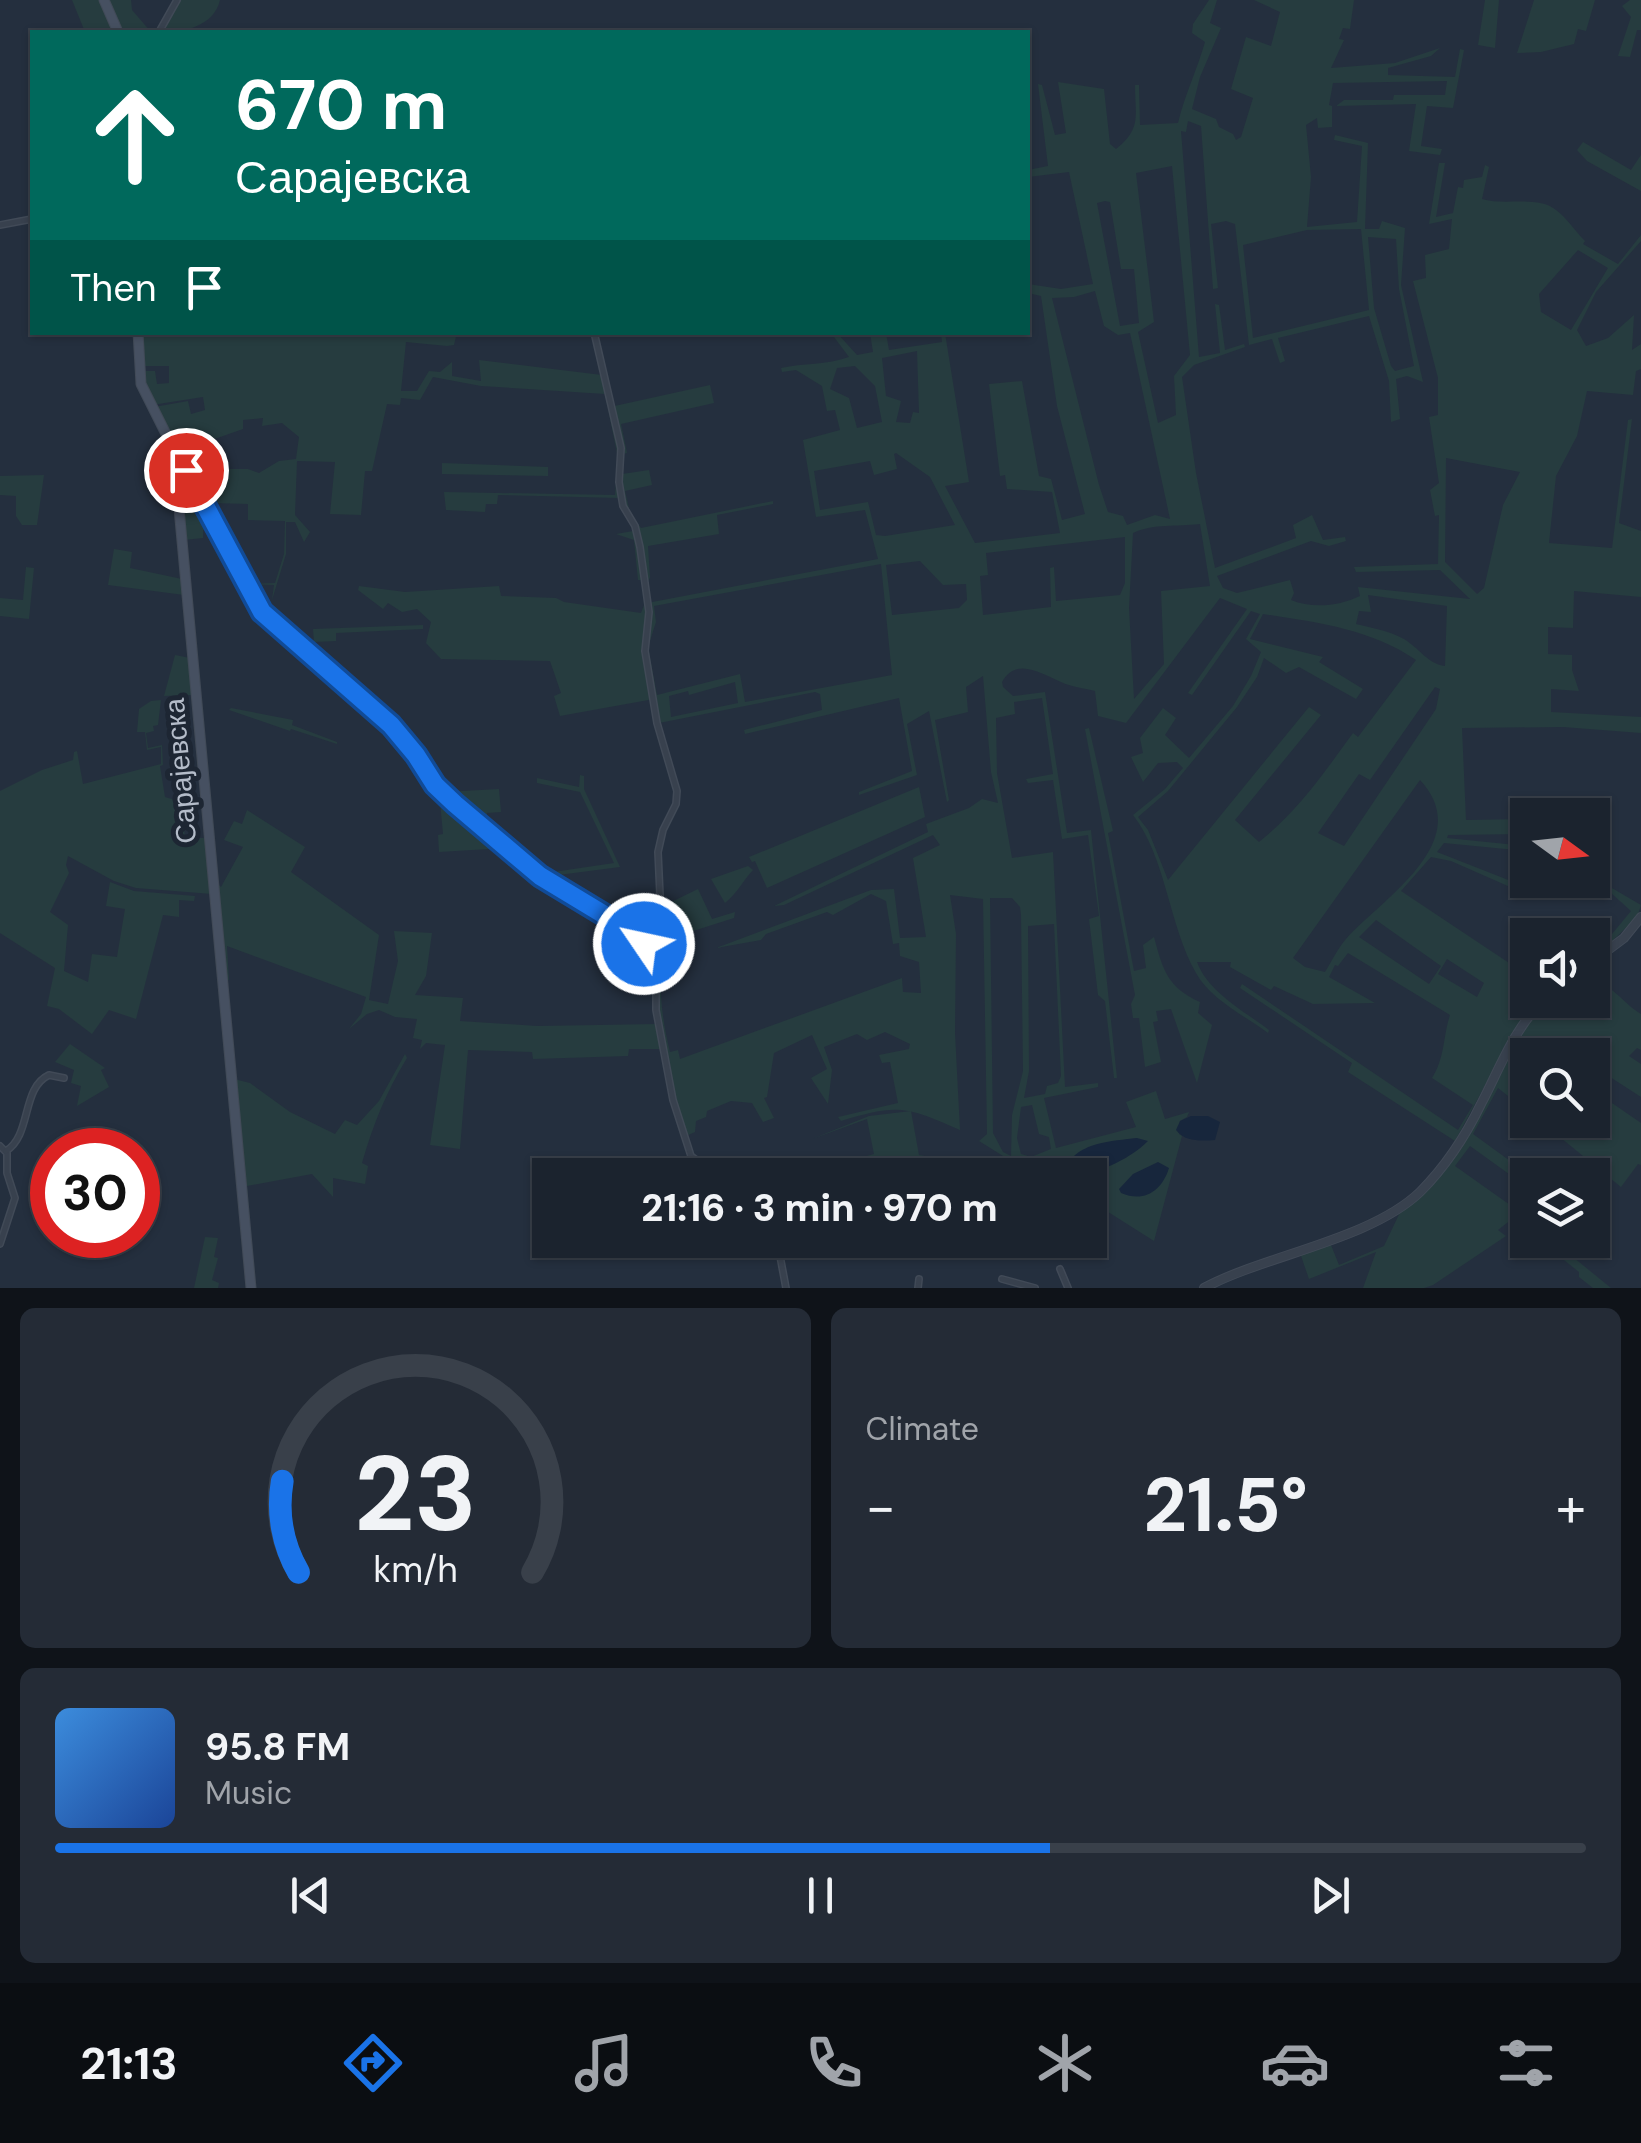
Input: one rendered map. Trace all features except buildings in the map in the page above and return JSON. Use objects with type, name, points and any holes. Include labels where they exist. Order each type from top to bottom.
[{"type":"main road","points":[[104,0],[117,30]]},
{"type":"main road","name":"Сарајевска","points":[[138,335],[140,384],[168,438],[175,466],[251,1288]]},
{"type":"street","points":[[160,30],[176,0]]},
{"type":"street","points":[[0,225],[30,219]]},
{"type":"street","points":[[595,335],[621,448],[622,506],[635,526],[640,547],[649,612],[645,651],[657,723],[677,791],[658,852],[662,938],[656,958],[656,1010],[673,1100],[695,1158]]},
{"type":"street","points":[[175,466],[188,472],[255,602],[391,725],[435,785],[455,804],[555,887],[631,931],[656,958]]},
{"type":"street","points":[[1610,948],[1641,917]]},
{"type":"street","points":[[1204,1288],[1356,1228],[1403,1205],[1427,1184],[1460,1138],[1529,1018]]},
{"type":"street","points":[[6,1152],[16,1144],[38,1082],[49,1076],[64,1078]]},
{"type":"street","points":[[0,1146],[6,1152],[7,1173],[15,1198],[0,1244]]},
{"type":"street","points":[[781,1258],[786,1288]]},
{"type":"street","points":[[1060,1269],[1068,1288]]},
{"type":"street","points":[[918,1288],[919,1279]]},
{"type":"street","points":[[1002,1279],[1035,1288]]},
{"type":"green space","points":[[72,0],[102,0],[114,30],[84,30]]},
{"type":"green space","points":[[108,0],[131,0],[132,10],[149,30],[120,30]]},
{"type":"green space","points":[[178,0],[220,0],[205,22],[184,30],[163,30]]},
{"type":"green space","points":[[1209,0],[1217,0],[1210,23],[1221,28],[1200,77],[1192,109],[1216,119],[1219,127],[1236,140],[1241,137],[1253,98],[1231,89],[1246,37],[1271,46],[1280,12],[1254,0],[1354,0],[1350,29],[1343,28],[1339,39],[1344,40],[1331,68],[1395,63],[1440,48],[1431,56],[1388,68],[1388,75],[1455,77],[1460,49],[1464,50],[1453,108],[1427,106],[1421,146],[1442,149],[1440,155],[1409,151],[1416,104],[1336,106],[1344,100],[1445,95],[1447,81],[1333,83],[1329,105],[1332,127],[1318,128],[1317,118],[1306,125],[1311,177],[1307,227],[1357,222],[1362,146],[1334,140],[1335,135],[1368,143],[1365,229],[1379,229],[1382,221],[1405,228],[1401,285],[1423,382],[1407,376],[1396,379],[1400,419],[1391,422],[1389,381],[1369,316],[1278,338],[1285,361],[1280,363],[1272,339],[1249,345],[1235,224],[1211,224],[1218,288],[1213,289],[1201,126],[1188,121],[1186,132],[1181,131],[1199,357],[1220,353],[1215,304],[1219,305],[1225,350],[1244,344],[1245,347],[1194,365],[1182,377],[1215,568],[1296,538],[1293,525],[1312,515],[1323,540],[1345,537],[1346,541],[1329,546],[1311,541],[1217,576],[1223,588],[1237,593],[1290,580],[1294,593],[1291,600],[1317,605],[1360,596],[1358,587],[1470,599],[1440,570],[1356,572],[1354,567],[1438,564],[1439,515],[1435,516],[1430,490],[1439,483],[1429,417],[1438,415],[1438,378],[1413,281],[1426,278],[1425,255],[1449,249],[1452,219],[1429,224],[1439,163],[1445,163],[1436,217],[1453,213],[1458,187],[1463,188],[1464,180],[1482,177],[1485,165],[1489,167],[1482,199],[1549,206],[1560,213],[1585,241],[1583,244],[1618,264],[1641,235],[1641,241],[1596,292],[1577,330],[1586,346],[1608,338],[1634,315],[1632,350],[1641,344],[1641,369],[1636,371],[1633,395],[1587,391],[1577,436],[1556,476],[1549,543],[1612,548],[1628,420],[1632,419],[1619,523],[1641,531],[1641,597],[1574,591],[1573,628],[1548,627],[1548,654],[1572,655],[1579,691],[1551,689],[1551,712],[1641,717],[1641,733],[1563,727],[1462,728],[1466,820],[1510,819],[1510,834],[1447,838],[1510,844],[1510,849],[1444,843],[1437,852],[1510,881],[1510,887],[1451,861],[1431,857],[1401,891],[1510,964],[1510,1018],[1526,1018],[1510,1038],[1455,1141],[1348,1072],[1352,1063],[1240,988],[1242,984],[1458,1130],[1473,1105],[1432,1078],[1442,1055],[1450,1015],[1348,953],[1329,977],[1375,1003],[1313,1004],[1274,986],[1271,990],[1230,967],[1231,962],[1197,962],[1218,992],[1268,1033],[1219,999],[1202,982],[1179,934],[1153,851],[1133,815],[1183,768],[1177,762],[1158,763],[1143,782],[1131,757],[1143,753],[1140,738],[1163,708],[1176,718],[1165,735],[1189,758],[1233,706],[1251,676],[1261,652],[1246,639],[1260,614],[1251,611],[1192,695],[1188,693],[1247,609],[1220,598],[1126,723],[1098,716],[1095,691],[1030,669],[1014,670],[1002,682],[1013,696],[1045,692],[1067,833],[1091,830],[1117,1078],[1105,1001],[1098,995],[1089,919],[1099,916],[1088,835],[1062,839],[1053,780],[1028,783],[1026,779],[1053,774],[1042,698],[1014,702],[1015,714],[996,718],[997,773],[1012,858],[1053,852],[1065,1087],[1098,1083],[1098,1087],[1044,1098],[1056,1148],[1136,1127],[1126,1102],[1156,1091],[1165,1119],[1189,1112],[1180,1121],[1182,1136],[1154,1241],[1107,1211],[1107,1165],[1126,1158],[1137,1138],[1088,1147],[1076,1158],[1006,1158],[979,1141],[987,1134],[983,899],[950,895],[956,934],[955,1033],[960,1130],[901,1110],[841,1121],[838,1117],[898,1103],[890,1062],[882,1063],[879,1055],[909,1049],[910,1044],[885,1032],[867,1040],[857,1034],[824,1047],[832,1070],[828,1104],[811,1078],[827,1069],[812,1035],[774,1053],[764,1098],[774,1118],[763,1122],[752,1103],[731,1101],[707,1111],[706,1117],[696,1121],[695,1132],[686,1136],[666,1069],[657,1016],[661,907],[698,889],[712,919],[735,912],[734,918],[665,940],[662,1011],[670,1052],[678,1050],[680,1059],[902,978],[903,992],[921,993],[919,962],[900,956],[899,943],[893,944],[886,901],[871,894],[833,915],[827,912],[766,934],[761,940],[716,948],[871,890],[894,889],[900,938],[926,937],[913,858],[940,845],[933,835],[784,905],[774,906],[928,832],[926,824],[982,799],[998,803],[991,772],[983,676],[966,687],[968,712],[935,720],[947,802],[929,711],[907,724],[917,775],[859,795],[912,771],[899,698],[745,734],[744,730],[822,710],[820,694],[659,723],[654,699],[560,716],[554,696],[561,693],[550,661],[441,659],[426,643],[431,622],[417,609],[402,612],[388,603],[383,609],[358,590],[359,586],[405,592],[499,586],[501,596],[556,598],[641,613],[646,600],[647,603],[878,559],[865,510],[816,517],[803,440],[840,430],[835,410],[827,411],[822,386],[796,370],[782,372],[781,368],[849,357],[832,335],[839,335],[857,355],[873,352],[870,335],[886,335],[889,350],[942,342],[941,335],[945,335],[969,482],[945,486],[975,543],[1060,533],[1052,492],[1007,489],[1005,475],[1000,476],[989,384],[1022,381],[1039,476],[1051,479],[1062,520],[1085,514],[1057,406],[1041,296],[1030,293],[1030,284],[1061,289],[1093,284],[1069,172],[1030,177],[1030,170],[1048,166],[1038,84],[1042,85],[1055,135],[1066,133],[1058,82],[1104,89],[1110,144],[1116,149],[1133,128],[1135,85],[1139,85],[1140,125],[1178,123],[1205,42],[1192,33],[1193,24]],"holes":[[[1172,166],[1190,355],[1174,376],[1176,415],[1158,423],[1138,332],[1154,322],[1136,173]],[[1110,202],[1121,269],[1134,269],[1139,323],[1120,326],[1097,203]],[[1361,229],[1369,310],[1253,338],[1243,245],[1307,230]],[[1368,237],[1396,239],[1399,289],[1414,366],[1395,371],[1391,366],[1374,308]],[[1578,250],[1608,268],[1571,330],[1541,312],[1539,294]],[[1095,291],[1104,326],[1118,335],[1130,333],[1170,519],[1155,515],[1127,525],[1123,516],[1108,512],[1052,298]],[[917,351],[919,413],[913,412],[910,423],[896,422],[901,401],[886,396],[882,358]],[[855,366],[875,386],[882,422],[857,428],[849,398],[830,389],[837,368]],[[896,453],[930,477],[955,525],[885,536],[876,535],[868,502],[820,510],[814,471],[870,461],[874,475],[897,469]],[[1446,458],[1520,472],[1503,505],[1484,588],[1477,594],[1445,562]],[[1200,524],[1210,586],[1161,591],[1164,664],[1134,699],[1129,608],[1133,533]],[[1125,537],[1125,583],[1120,595],[1056,601],[1054,567],[1050,568],[1051,607],[983,615],[980,576],[988,575],[986,553]],[[920,561],[943,585],[966,584],[967,600],[959,608],[892,615],[886,565]],[[881,564],[892,675],[745,702],[740,674],[657,695],[648,647],[656,622],[654,606]],[[1368,595],[1447,606],[1445,666],[1398,636],[1356,624],[1359,611],[1371,612]],[[1263,614],[1362,634],[1416,660],[1358,737],[1353,733],[1298,805],[1259,842],[1235,820],[1321,715],[1309,707],[1168,880],[1148,830],[1138,817],[1168,791],[1237,707],[1257,677],[1264,658],[1286,673],[1299,667],[1356,699],[1363,689],[1319,662],[1323,657],[1250,639]],[[735,682],[738,703],[671,717],[669,696],[688,691],[689,695]],[[1435,687],[1440,689],[1436,709],[1344,846],[1318,833],[1359,774],[1370,780]],[[1420,780],[1435,803],[1438,825],[1418,867],[1346,939],[1325,972],[1305,967],[1293,958]],[[990,898],[1012,898],[1021,915],[1023,1071],[1012,1115],[1011,1156],[1003,1152],[993,1133]],[[1376,920],[1441,966],[1429,984],[1359,937]],[[1054,924],[1061,1076],[1058,1083],[1047,1086],[1045,1094],[1024,1098],[1029,1071],[1028,926]],[[1447,959],[1484,983],[1477,997],[1438,974]],[[1032,1105],[1039,1134],[1049,1137],[1051,1149],[1031,1157],[1021,1154],[1017,1138],[1021,1107]]]},
{"type":"green space","points":[[1485,0],[1499,0],[1495,48],[1478,45]]},
{"type":"green space","points":[[1534,0],[1595,0],[1586,31],[1578,29],[1574,44],[1517,53]]},
{"type":"green space","points":[[1630,0],[1641,0],[1641,30],[1637,30],[1630,57],[1618,56],[1631,17],[1622,6]]},
{"type":"green space","points":[[1583,142],[1631,170],[1641,155],[1641,191],[1587,161],[1577,150]]},
{"type":"green space","points":[[140,335],[456,335],[454,345],[447,346],[406,342],[401,391],[417,391],[429,371],[440,372],[452,362],[452,376],[481,381],[479,360],[602,375],[610,407],[710,385],[714,403],[621,424],[627,453],[623,454],[622,474],[649,470],[652,485],[625,491],[630,513],[641,528],[773,504],[717,515],[719,534],[648,546],[650,577],[646,588],[645,580],[638,580],[634,540],[616,534],[633,531],[620,498],[498,495],[497,504],[486,504],[485,512],[446,510],[444,492],[615,495],[618,458],[605,394],[481,386],[433,377],[420,400],[401,398],[400,405],[387,404],[372,471],[365,471],[361,515],[330,514],[335,462],[297,461],[295,515],[310,532],[304,542],[295,522],[286,522],[286,554],[272,600],[274,585],[247,584],[275,583],[284,554],[285,521],[248,520],[248,504],[213,503],[212,517],[190,469],[248,469],[259,473],[279,461],[296,459],[299,437],[282,423],[262,426],[263,418],[243,420],[243,429],[206,442],[193,457],[190,454],[182,464],[177,463],[154,407],[188,401],[191,414],[205,410],[203,397],[152,405],[140,371],[155,371],[157,384],[169,383],[169,366],[140,366]]},
{"type":"green space","points":[[442,463],[548,467],[548,476],[442,474]]},
{"type":"green space","points":[[44,475],[37,525],[22,525],[16,516],[16,496],[0,495],[0,476]]},
{"type":"green space","points":[[187,478],[215,528],[203,530],[203,538],[184,540],[179,486],[184,488]]},
{"type":"green space","points":[[114,549],[132,552],[130,568],[182,579],[184,595],[108,585]]},
{"type":"green space","points":[[26,567],[34,568],[29,619],[0,616],[0,598],[23,600]]},
{"type":"green space","points":[[423,625],[423,629],[336,633],[336,641],[314,642],[313,629]]},
{"type":"green space","points":[[175,655],[190,658],[193,695],[164,696]]},
{"type":"green space","points":[[161,700],[158,725],[146,733],[148,748],[162,745],[163,765],[160,766],[165,797],[182,802],[185,838],[207,838],[212,894],[136,888],[114,881],[68,856],[69,873],[50,912],[68,925],[64,971],[88,982],[92,954],[117,957],[125,909],[106,906],[110,882],[134,891],[195,896],[194,901],[179,900],[179,917],[163,915],[136,1019],[109,1010],[92,1034],[59,1009],[47,1006],[55,968],[0,933],[0,791],[73,760],[77,751],[83,784],[161,764],[161,747],[147,750],[145,732],[137,732],[139,709]]},
{"type":"green space","points":[[229,710],[293,720],[292,725],[337,744]]},
{"type":"green space","points":[[1089,728],[1113,831],[1108,833],[1134,971],[1146,968],[1143,945],[1154,937],[1173,984],[1200,1002],[1198,1013],[1212,1025],[1197,1083],[1171,1009],[1156,1011],[1158,1021],[1153,1022],[1161,1062],[1145,1067],[1139,1018],[1133,1018],[1131,1004],[1135,995],[1085,729]]},
{"type":"green space","points":[[580,775],[584,776],[584,789],[620,867],[543,877],[540,874],[614,863],[580,792],[537,783],[537,778],[579,787]]},
{"type":"green space","points":[[436,784],[444,792],[499,789],[501,812],[487,813],[489,849],[439,852],[438,835],[443,834],[440,802],[431,790]]},
{"type":"green space","points":[[919,787],[925,817],[767,888],[755,861],[749,857]]},
{"type":"green space","points":[[247,810],[305,847],[291,872],[379,935],[369,1000],[388,1004],[398,961],[394,931],[432,933],[426,976],[415,995],[463,998],[460,1021],[537,1026],[657,1024],[663,1049],[629,1049],[628,1056],[533,1059],[532,1052],[468,1050],[460,1149],[430,1145],[445,1045],[426,1043],[420,1049],[422,1040],[413,1038],[417,1019],[395,1017],[379,1010],[367,1014],[349,1029],[361,1014],[366,997],[227,946],[229,980],[225,980],[215,881],[221,887],[243,847],[224,840],[234,821],[242,824]]},
{"type":"green space","points":[[748,866],[753,870],[725,903],[711,879]]},
{"type":"green space","points":[[1610,887],[1641,905],[1637,917],[1610,943],[1610,936],[1631,911],[1610,892]]},
{"type":"green space","points":[[1610,989],[1641,1014],[1641,1050],[1637,1048],[1629,1056],[1641,1064],[1641,1097],[1610,1077],[1610,1038],[1517,1038],[1532,1018],[1610,1018]]},
{"type":"green space","points":[[70,1044],[105,1068],[101,1070],[109,1087],[77,1106],[81,1086],[71,1083],[74,1070],[55,1062]]},
{"type":"green space","points":[[1510,1047],[1510,1098],[1498,1088],[1473,1134],[1510,1161],[1510,1175],[1470,1146],[1455,1166],[1510,1205],[1510,1221],[1498,1230],[1506,1236],[1424,1288],[1363,1288],[1376,1252],[1309,1279],[1300,1253],[1329,1240],[1339,1265],[1384,1246],[1403,1206],[1465,1134]]},
{"type":"green space","points":[[405,1054],[407,1058],[386,1096],[366,1149],[362,1163],[368,1166],[365,1184],[333,1178],[333,1197],[312,1174],[247,1186],[247,1228],[234,1079],[250,1083],[290,1112],[335,1134],[345,1120],[357,1125],[379,1101]]},
{"type":"green space","points":[[1610,1102],[1641,1123],[1641,1165],[1621,1187],[1610,1178],[1610,1158],[1586,1158],[1561,1138],[1610,1138]]},
{"type":"green space","points":[[911,1111],[919,1155],[936,1158],[860,1158],[874,1154],[867,1119],[812,1139],[869,1116]]},
{"type":"green space","points":[[205,1237],[218,1238],[212,1280],[219,1283],[218,1288],[194,1288]]},
{"type":"green space","points":[[1562,1258],[1574,1258],[1611,1288],[1593,1288],[1579,1277],[1579,1272]]},
{"type":"water","points":[[1208,1116],[1220,1122],[1215,1140],[1194,1140],[1176,1130],[1180,1121]]},
{"type":"water","points":[[1137,1138],[1148,1141],[1107,1166],[1107,1158],[1072,1158],[1107,1142]]},
{"type":"water","points":[[1158,1162],[1169,1168],[1157,1189],[1137,1197],[1121,1193],[1119,1189],[1133,1174]]},
{"type":"route","points":[[186,470],[262,612],[391,725],[435,785],[455,804],[540,876],[631,931],[644,944]]}]
